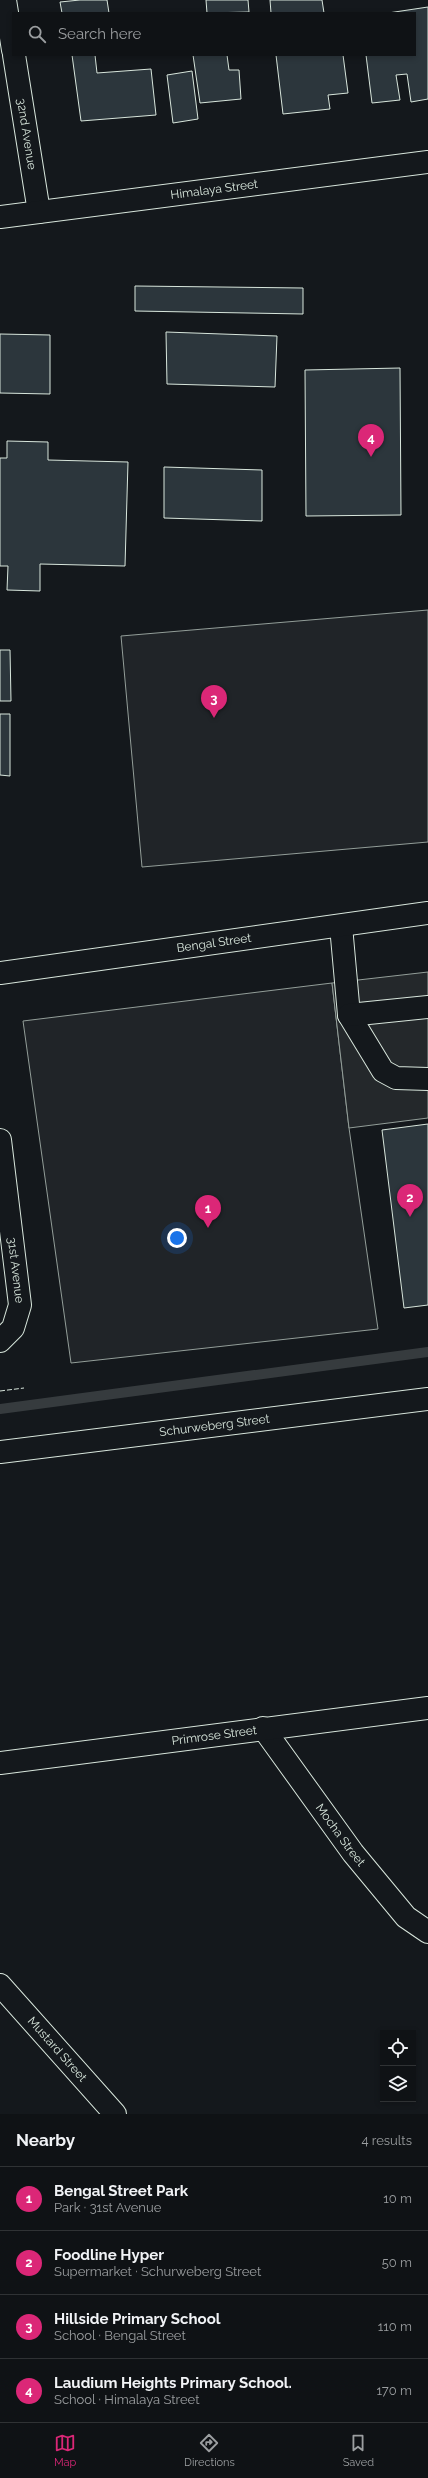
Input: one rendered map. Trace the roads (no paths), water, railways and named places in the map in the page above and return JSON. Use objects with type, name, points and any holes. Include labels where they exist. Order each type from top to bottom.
[{"type":"street","points":[[5,0],[12,44]]},
{"type":"street","name":"32nd Avenue","points":[[14,56],[39,212]]},
{"type":"street","name":"Himalaya Street","points":[[0,217],[428,162]]},
{"type":"street","name":"Bengal Street","points":[[0,972],[428,913]]},
{"type":"street","points":[[341,926],[349,1014],[383,1071],[396,1078],[428,1079]]},
{"type":"street","points":[[349,1014],[428,1007]]},
{"type":"street","name":"31st Avenue","points":[[0,1140],[20,1305],[6,1334]]},
{"type":"street","name":"Schurweberg Street","points":[[0,1452],[428,1399]]},
{"type":"street","name":"Primrose Street","points":[[0,1763],[428,1708]]},
{"type":"street","name":"Mocha Street","points":[[263,1728],[353,1854],[406,1917],[428,1932]]},
{"type":"street","name":"Mustard Street","points":[[0,1985],[115,2114]]},
{"type":"waterway","points":[[0,1409],[428,1352]]},
{"type":"place","name":"Laudium Heights Primary School.","points":[[371,457]]},
{"type":"place","name":"Hillside Primary School","points":[[214,718]]},
{"type":"place","name":"Foodline Hyper","points":[[410,1217]]},
{"type":"place","name":"Bengal Street Park","points":[[208,1228]]}]
